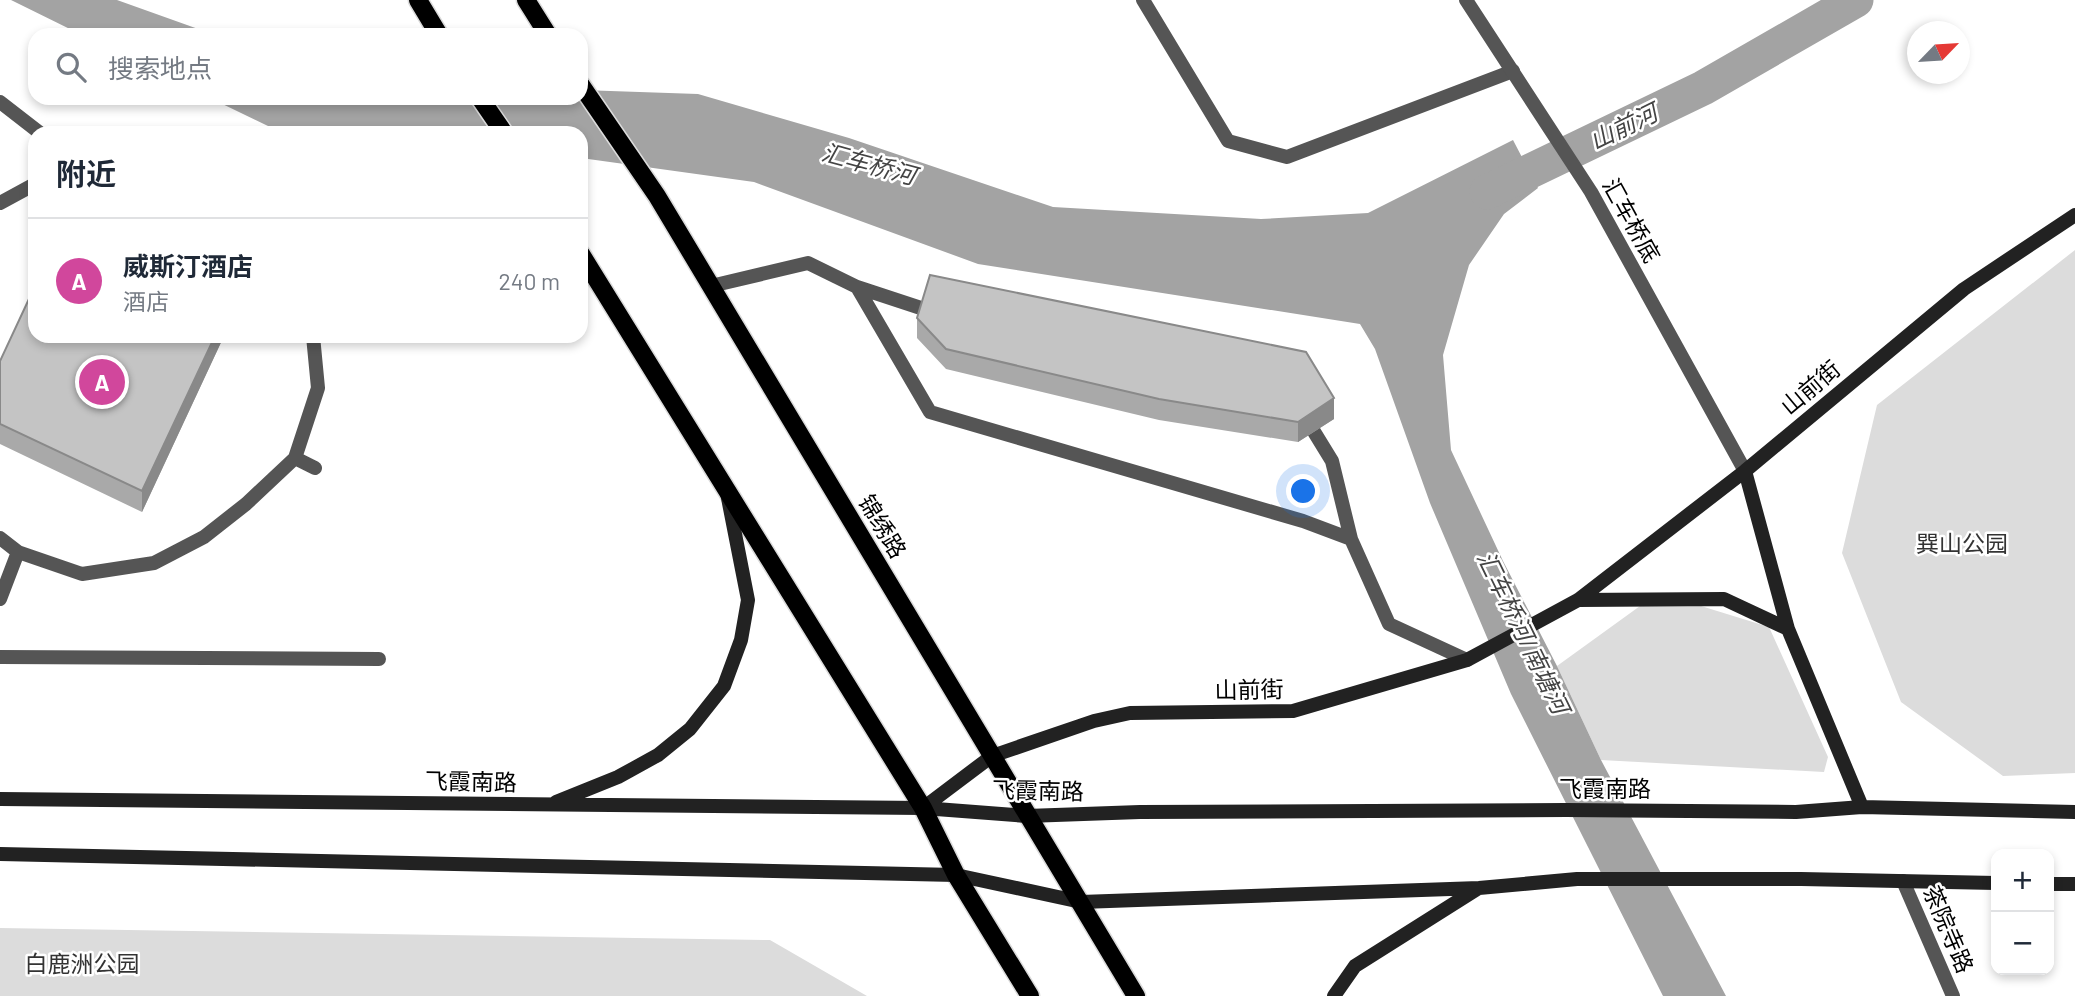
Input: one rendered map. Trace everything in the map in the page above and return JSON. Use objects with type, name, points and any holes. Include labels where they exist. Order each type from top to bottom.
[{"type":"main road","points":[[418,0],[435,28]]},
{"type":"main road","points":[[526,0],[544,28]]},
{"type":"main road","name":"锦绣路","points":[[588,95],[657,196],[1136,996]]},
{"type":"main road","points":[[485,105],[499,126]]},
{"type":"main road","name":"山前街","points":[[923,808],[992,756],[1094,721],[1130,713],[1293,711],[1467,660],[1573,603],[1745,471],[1964,289],[2075,215]]},
{"type":"main road","points":[[588,265],[923,808],[956,875],[1030,996]]},
{"type":"main road","points":[[1745,471],[1788,628],[1862,807]]},
{"type":"main road","points":[[550,804],[618,777],[658,755],[690,729],[724,686],[741,640],[748,600],[726,489]]},
{"type":"main road","name":"山前街","points":[[1573,603],[1724,599],[1788,628]]},
{"type":"main road","name":"飞霞南路","points":[[0,799],[923,808],[1027,816],[1140,812],[1797,812],[1862,807],[2075,812]]},
{"type":"main road","points":[[0,854],[956,875],[1081,902],[1479,888],[1577,879],[1801,879],[1991,883]]},
{"type":"main road","points":[[2054,884],[2075,884]]},
{"type":"main road","points":[[1334,996],[1355,966],[1479,888]]},
{"type":"street","points":[[1143,0],[1228,141],[1287,157],[1513,71]]},
{"type":"street","name":"汇车桥底","points":[[1466,0],[1591,192],[1745,471]]},
{"type":"street","points":[[0,102],[31,126]]},
{"type":"street","points":[[0,203],[28,188]]},
{"type":"street","points":[[711,286],[808,263],[857,287],[952,317]]},
{"type":"street","points":[[857,287],[930,412],[1303,521],[1350,539]]},
{"type":"street","points":[[0,538],[18,552],[82,574],[154,563],[204,537],[246,504],[295,458],[318,388],[314,343]]},
{"type":"street","points":[[1296,403],[1332,461],[1350,539],[1388,624],[1467,660]]},
{"type":"street","points":[[295,458],[315,468]]},
{"type":"street","points":[[0,599],[18,552]]},
{"type":"street","points":[[0,657],[379,659]]},
{"type":"street","name":"茶院寺路","points":[[1903,881],[1953,996]]},
{"type":"green space","name":"巽山公园","points":[[2075,250],[2075,773],[2003,776],[1901,702],[1842,553],[1877,405]]},
{"type":"green space","points":[[1640,606],[1701,606],[1769,627],[1828,757],[1824,772],[1601,760],[1557,666]]},
{"type":"green space","name":"白鹿洲公园","points":[[0,928],[770,940],[867,996],[0,996]]},
{"type":"water","points":[[11,0],[117,0],[195,28],[68,28]]},
{"type":"water","points":[[588,90],[698,94],[849,138],[1053,207],[1261,219],[1368,213],[1513,140],[1538,188],[1504,214],[1469,265],[1443,355],[1451,450],[1601,760],[1726,996],[1663,996],[1511,694],[1430,503],[1375,349],[1360,324],[978,264],[754,182],[588,159],[588,126],[268,126],[224,105],[588,105]]},
{"type":"building","points":[[930,275],[1306,352],[1334,398],[1298,422],[1159,399],[946,349],[917,318]]},
{"type":"building","points":[[28,301],[28,343],[212,343],[142,491],[0,424],[0,361]]},
{"type":"waterway","name":"山前河","points":[[1487,192],[1703,88],[1856,0]]},
{"type":"place","name":"威斯汀酒店","points":[[102,382]]},
{"type":"water label","name":"汇车桥河","points":[[869,163]]},
{"type":"water label","name":"汇车桥河/南塘河","points":[[1524,632]]}]
